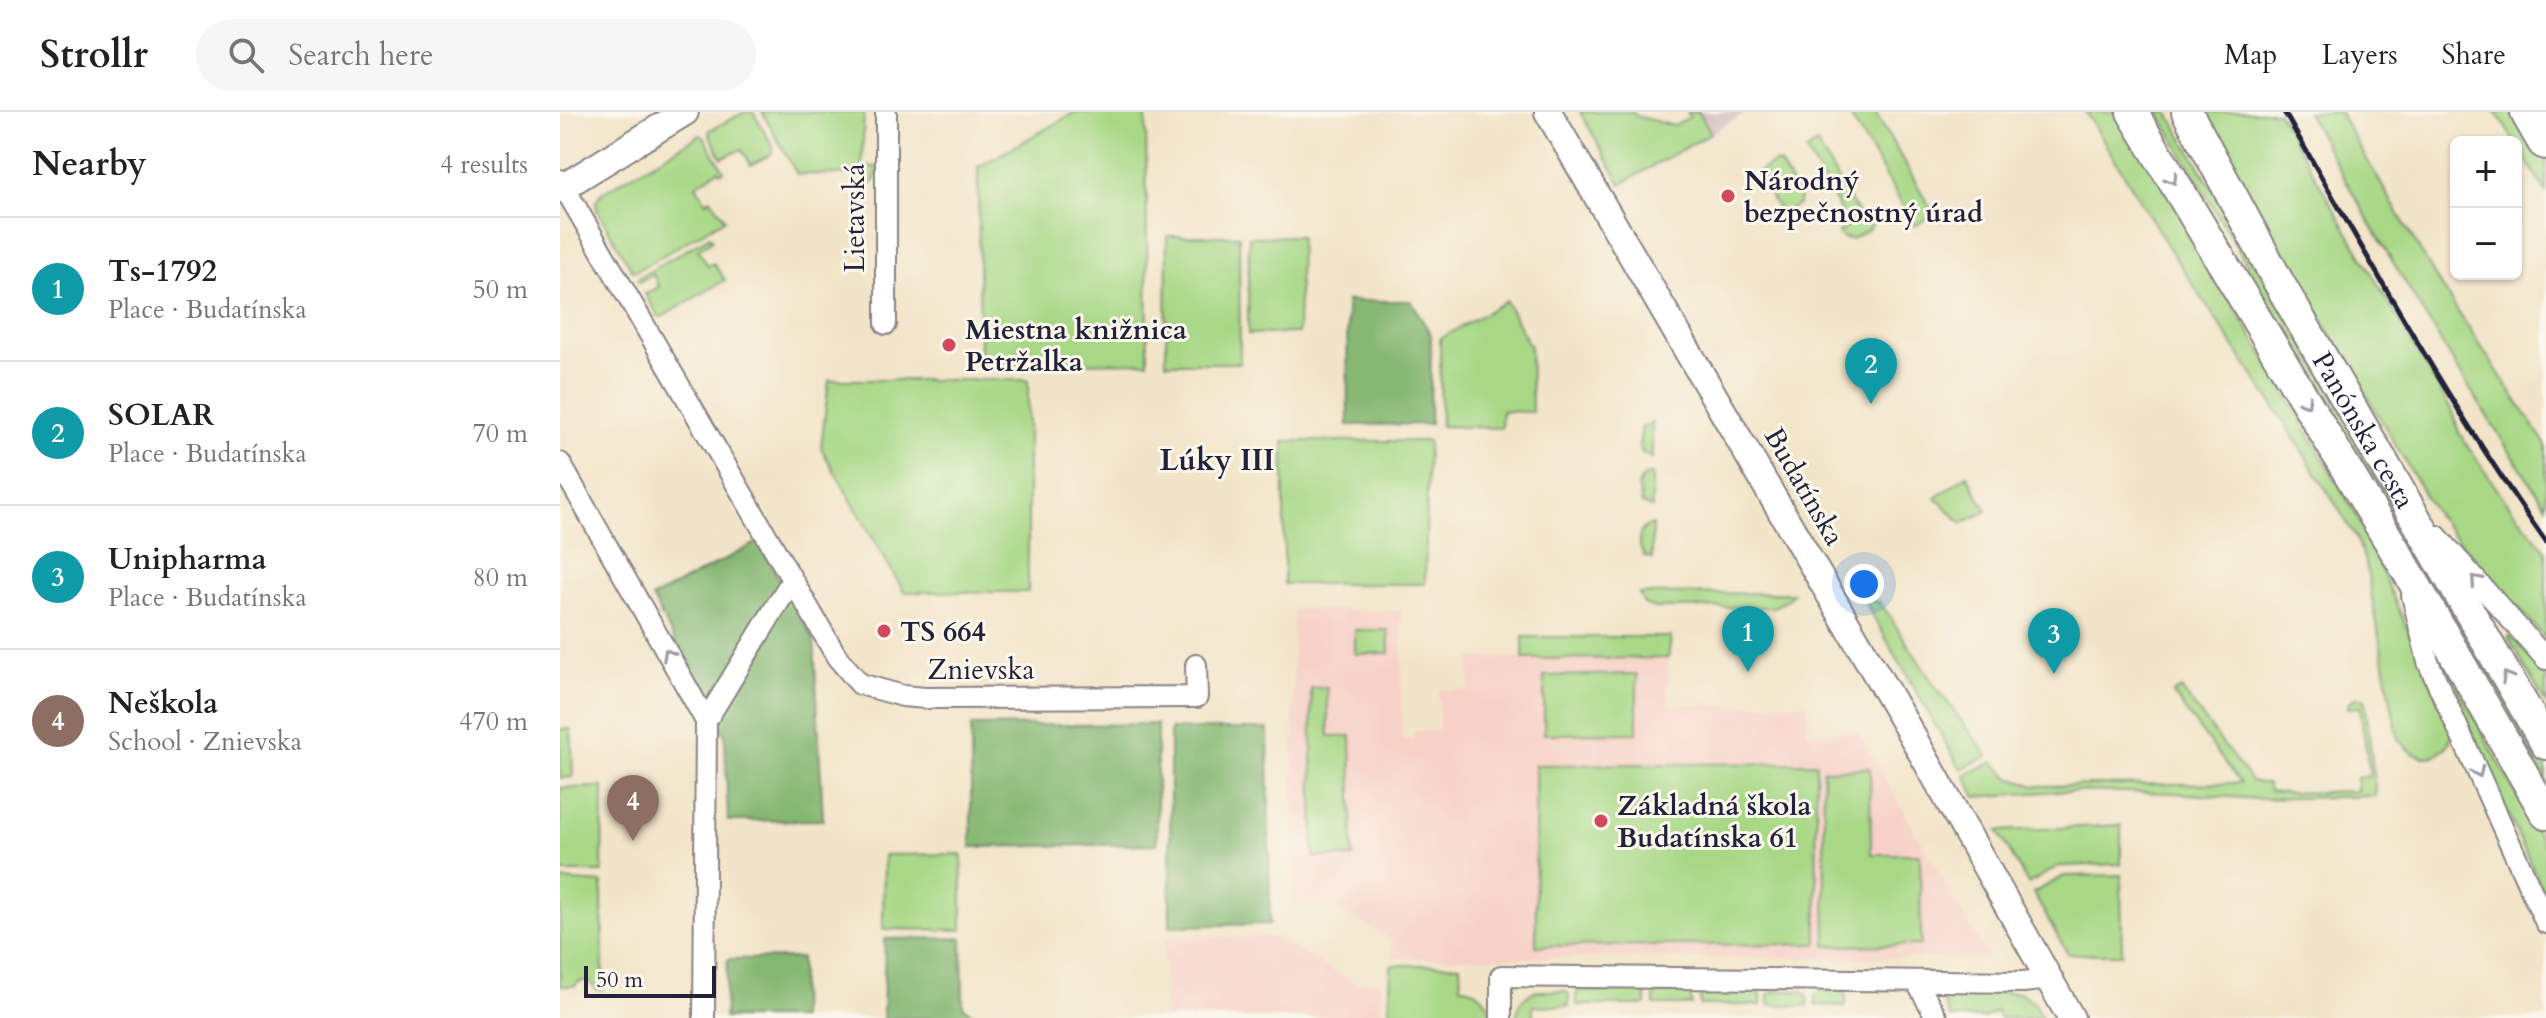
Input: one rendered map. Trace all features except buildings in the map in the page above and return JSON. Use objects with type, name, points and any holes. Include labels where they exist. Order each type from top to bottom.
[{"type":"highway","points":[[2530,112],[2546,140]]},
{"type":"main road","name":"Panónska cesta","points":[[2132,112],[2405,567],[2546,814]]},
{"type":"main road","name":"Panónska cesta","points":[[2187,112],[2278,281],[2546,744]]},
{"type":"street","points":[[561,185],[685,112]]},
{"type":"street","name":"Lietavská","points":[[886,112],[886,324]]},
{"type":"street","name":"Budatínska","points":[[1548,112],[1834,600],[2071,1018]]},
{"type":"street","name":"Znievska","points":[[561,185],[837,657],[860,684],[903,696],[1197,697],[1196,665]]},
{"type":"street","points":[[560,463],[706,721],[704,1018]]},
{"type":"street","points":[[2404,498],[2546,659]]},
{"type":"street","name":"Panónska cesta","points":[[2405,567],[2428,662],[2546,923]]},
{"type":"street","points":[[706,721],[792,580]]},
{"type":"street","points":[[1501,1018],[1501,976],[2023,982],[2049,979]]},
{"type":"street","points":[[1916,981],[1937,1018]]},
{"type":"shaded area","points":[[1699,112],[1747,112],[1711,133]]},
{"type":"shaded area","name":"Základná škola Budatínska 61","points":[[1293,609],[1401,611],[1402,739],[1414,739],[1414,731],[1439,731],[1439,690],[1470,690],[1470,658],[1668,658],[1668,705],[1807,704],[1808,733],[1858,732],[1988,958],[1392,958],[1392,940],[1325,904],[1294,902]]},
{"type":"shaded area","points":[[1275,937],[1353,982],[1381,982],[1381,1018],[1165,1018],[1164,938]]},
{"type":"green space","points":[[745,112],[753,112],[773,147],[771,154],[751,165],[742,149],[722,158],[709,134],[710,130]]},
{"type":"green space","points":[[762,112],[864,112],[862,166],[877,167],[875,180],[865,188],[864,175],[797,174]]},
{"type":"green space","points":[[1076,112],[1146,112],[1148,362],[980,364],[978,167]]},
{"type":"green space","points":[[1580,112],[1633,112],[1636,116],[1674,126],[1690,117],[1687,112],[1699,112],[1711,133],[1621,184]]},
{"type":"green space","points":[[1848,112],[1875,112],[1934,214],[1915,226]]},
{"type":"green space","points":[[2086,112],[2122,112],[2358,518],[2452,729],[2449,743],[2440,753],[2420,756],[2398,739],[2366,565],[2356,537],[2174,256]]},
{"type":"green space","points":[[2158,112],[2168,112],[2546,763],[2546,780]]},
{"type":"green space","points":[[2202,112],[2278,112],[2454,415],[2459,433],[2499,492],[2546,551],[2546,639],[2437,516]]},
{"type":"green space","points":[[2307,112],[2339,112],[2439,283],[2546,445],[2546,506],[2422,312]]},
{"type":"green space","points":[[2496,112],[2546,112],[2546,192],[2522,154],[2522,136],[2511,136]]},
{"type":"green space","points":[[700,135],[724,171],[721,173],[719,170],[696,185],[706,202],[711,199],[725,219],[636,271],[632,270],[597,210],[596,201],[602,193]]},
{"type":"green space","points":[[1817,144],[1861,219],[1872,213],[1874,222],[1868,230],[1852,239],[1843,238],[1838,233],[1849,226],[1806,151]]},
{"type":"green space","points":[[1774,163],[1780,164],[1800,199],[1799,204],[1781,214],[1757,173]]},
{"type":"green space","points":[[710,236],[713,240],[698,249],[708,266],[713,263],[725,280],[662,317],[658,316],[645,294],[659,287],[653,274],[639,282],[638,278]]},
{"type":"green space","points":[[1167,236],[1239,236],[1240,363],[1166,363]]},
{"type":"green space","points":[[1300,236],[1298,333],[1248,334],[1249,237]]},
{"type":"green space","points":[[1347,301],[1411,301],[1431,335],[1430,424],[1348,425]]},
{"type":"green space","points":[[1506,301],[1530,347],[1532,412],[1502,411],[1501,428],[1441,426],[1440,339]]},
{"type":"green space","points":[[829,380],[1028,380],[1028,592],[904,592],[821,448]]},
{"type":"green space","points":[[1652,423],[1652,458],[1642,453],[1639,445],[1642,427]]},
{"type":"green space","points":[[1284,441],[1428,441],[1425,584],[1284,584]]},
{"type":"green space","points":[[1652,474],[1652,508],[1642,504],[1638,486],[1643,477]]},
{"type":"green space","points":[[1967,475],[1987,511],[1962,523],[1936,498]]},
{"type":"green space","points":[[1652,524],[1652,559],[1644,556],[1639,542],[1643,530]]},
{"type":"green space","points":[[758,542],[814,640],[823,820],[728,821],[725,735],[652,598]]},
{"type":"green space","points":[[1793,593],[1774,607],[1654,608],[1644,604],[1639,594]]},
{"type":"green space","points":[[1868,599],[1879,602],[1933,683],[1988,756],[1962,768],[1959,766],[1865,602]]},
{"type":"green space","points":[[1355,630],[1388,630],[1389,653],[1355,654]]},
{"type":"green space","points":[[2511,636],[2546,677],[2546,704],[2508,638]]},
{"type":"green space","points":[[1523,637],[1671,637],[1668,658],[1523,659]]},
{"type":"green space","points":[[1637,674],[1637,733],[1544,734],[1544,676]]},
{"type":"green space","points":[[2453,678],[2546,849],[2546,898],[2453,691],[2450,680]]},
{"type":"green space","points":[[1311,688],[1327,688],[1329,736],[1351,736],[1353,857],[1314,857]]},
{"type":"green space","points":[[2181,689],[2251,781],[2268,784],[2269,791],[2290,793],[2357,791],[2357,778],[2370,776],[2360,707],[2347,708],[2353,699],[2365,699],[2376,796],[2257,799],[2173,793],[2059,791],[1976,797],[1965,775],[1993,762],[2010,778],[2035,786],[2240,783],[2173,694]]},
{"type":"green space","points":[[1157,724],[1157,844],[971,847],[971,726]]},
{"type":"green space","points":[[560,729],[571,729],[573,777],[560,778]]},
{"type":"green space","points":[[1170,729],[1268,729],[1270,924],[1170,926]]},
{"type":"green space","points":[[1816,763],[1817,944],[1536,946],[1535,765]]},
{"type":"green space","points":[[1870,768],[1871,854],[1920,854],[1921,945],[1826,946],[1823,770]]},
{"type":"green space","points":[[603,787],[602,872],[560,872],[560,788]]},
{"type":"green space","points":[[2121,825],[2121,864],[2059,866],[2028,884],[1998,831]]},
{"type":"green space","points":[[962,854],[962,930],[883,929],[884,855]]},
{"type":"green space","points":[[2121,875],[2122,954],[2068,954],[2033,893],[2064,876]]},
{"type":"green space","points":[[560,880],[602,883],[603,990],[597,990],[588,980],[575,986],[560,986]]},
{"type":"green space","points":[[962,938],[963,1006],[976,1018],[883,1018],[885,939]]},
{"type":"green space","points":[[801,958],[800,1018],[724,1018],[728,959]]},
{"type":"green space","points":[[1391,965],[1460,965],[1461,986],[1482,996],[1489,1006],[1491,1018],[1389,1018]]},
{"type":"green space","points":[[1534,991],[1566,991],[1569,1006],[1533,1006],[1533,1018],[1516,1018],[1520,1002]]},
{"type":"green space","points":[[1580,991],[1642,991],[1646,994],[1646,1005],[1577,1005],[1576,994]]},
{"type":"green space","points":[[1658,991],[1689,991],[1692,1005],[1654,1005],[1654,994]]},
{"type":"green space","points":[[1704,991],[1757,991],[1761,995],[1761,1005],[1700,1005],[1700,996]]},
{"type":"green space","points":[[1774,991],[1803,991],[1807,995],[1808,1006],[1769,1005],[1769,995]]},
{"type":"green space","points":[[1820,991],[1846,991],[1846,1006],[1815,1005],[1815,995]]},
{"type":"green space","points":[[1949,991],[2021,993],[2034,1003],[2042,1018],[2000,1018],[1996,1011],[1984,1018],[1950,1018],[1942,998]]},
{"type":"railway","points":[[2284,112],[2443,384],[2546,542]]},
{"type":"place","name":"Národný bezpečnostný úrad","points":[[1728,196]]},
{"type":"place","name":"Miestna knižnica Petržalka","points":[[949,345]]},
{"type":"place","name":"SOLAR","points":[[1871,404]]},
{"type":"place","name":"TS 664","points":[[884,631]]},
{"type":"place","name":"Ts-1792","points":[[1748,672]]},
{"type":"place","name":"Unipharma","points":[[2054,674]]},
{"type":"place","name":"Základná škola Budatínska 61","points":[[1601,821]]},
{"type":"place","name":"Neškola","points":[[633,841]]},
{"type":"district","name":"Lúky III","points":[[1217,460]]}]
